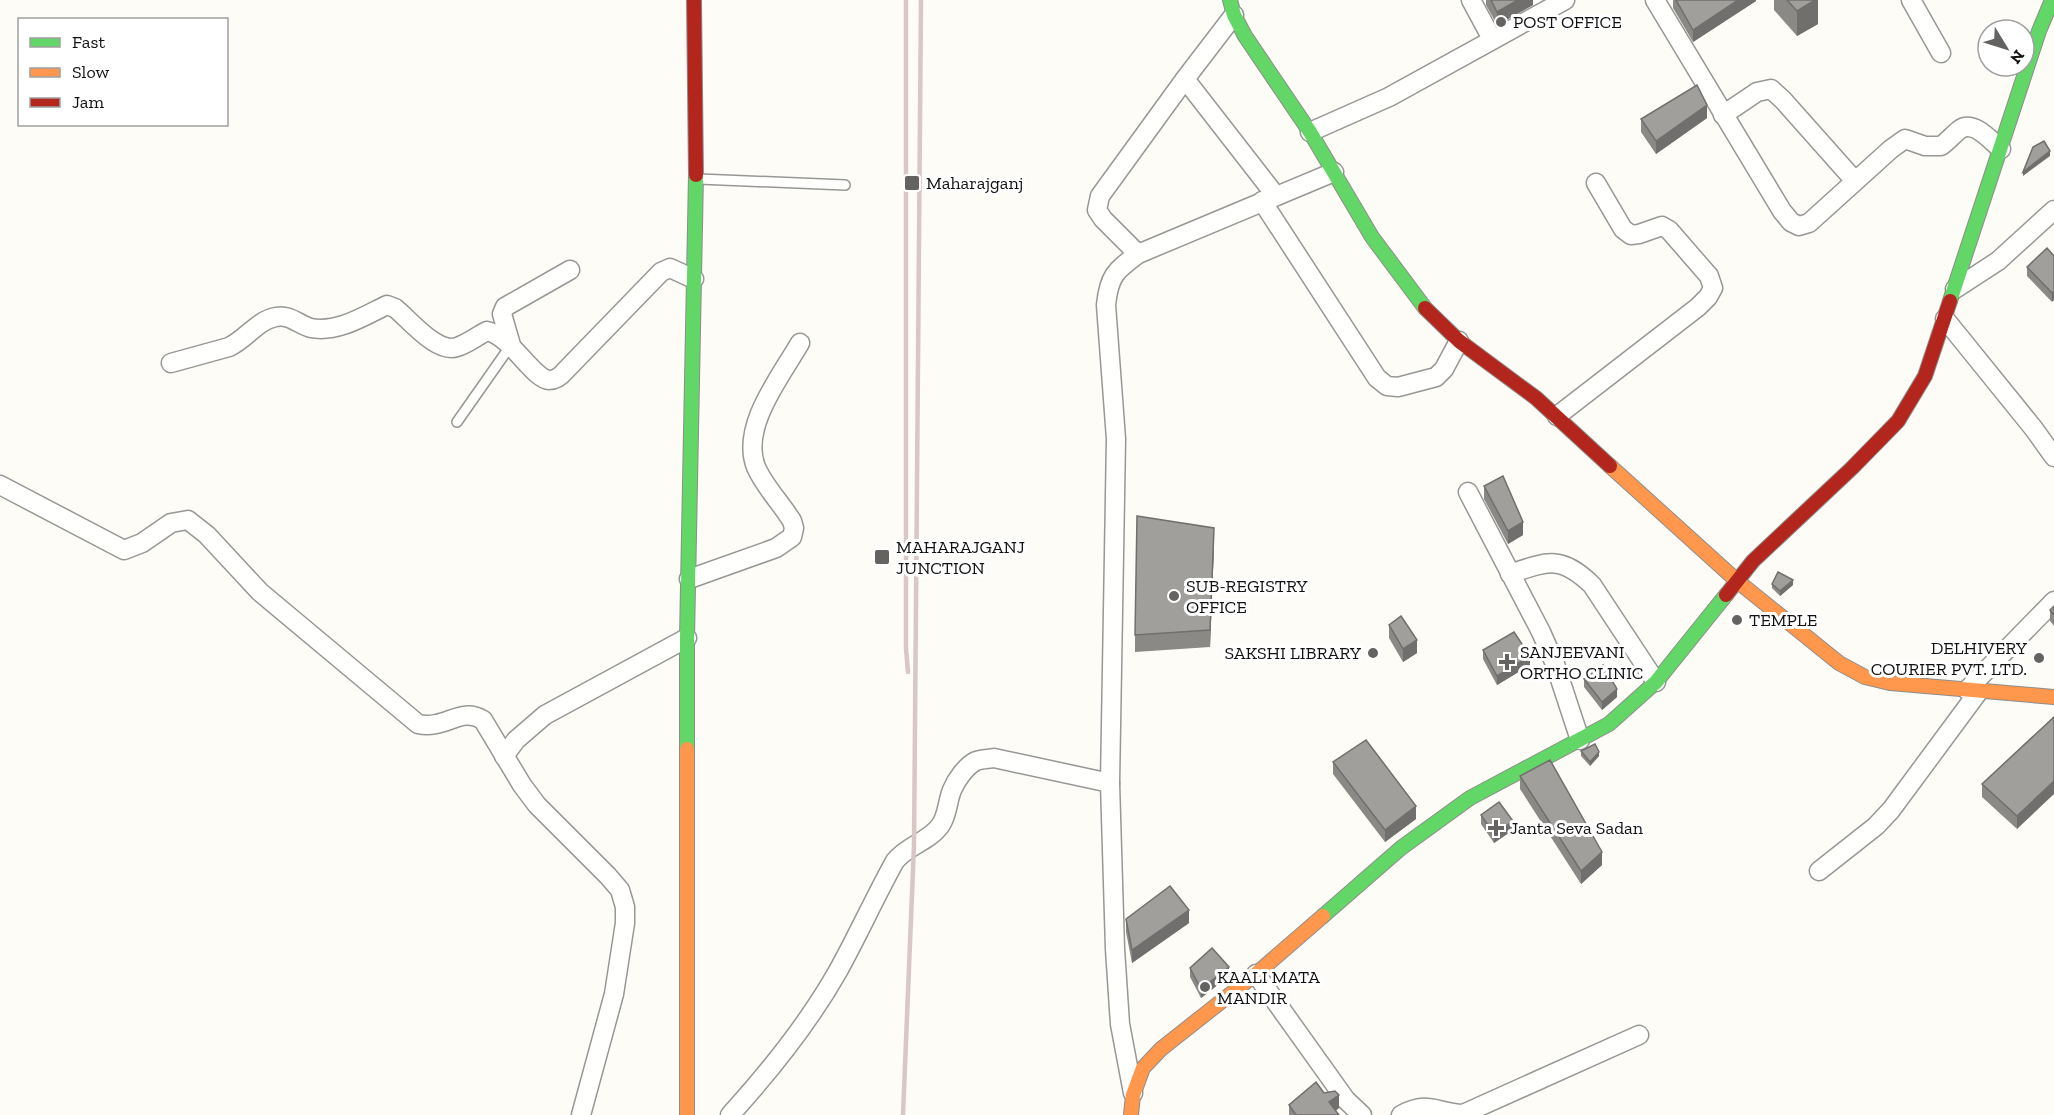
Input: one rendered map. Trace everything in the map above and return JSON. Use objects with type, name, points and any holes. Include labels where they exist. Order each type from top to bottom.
[{"type":"street","points":[[687,1115],[687,638],[696,179],[694,0]]},
{"type":"street","points":[[1471,0],[1492,39]]},
{"type":"street","points":[[1310,132],[1389,97],[1565,0]]},
{"type":"street","points":[[1655,0],[1782,211],[1791,222],[1799,226],[1809,223],[1905,139],[1933,148],[1941,146],[1966,126],[1972,126],[2001,149]]},
{"type":"street","points":[[1911,0],[1941,53]]},
{"type":"street","points":[[1131,1115],[1133,1095],[1143,1068],[1161,1049],[1256,974],[1401,848],[1470,798],[1609,724],[1656,682],[1736,580],[1898,421],[1925,376],[2039,31],[2052,0]]},
{"type":"street","points":[[1138,255],[1097,210],[1100,196],[1185,79],[1232,8]]},
{"type":"street","points":[[1232,8],[1245,36],[1310,132],[1386,258],[1430,315],[1459,341],[1557,416],[1736,580],[1839,663],[1865,677],[1890,683],[2054,697]]},
{"type":"street","points":[[1185,79],[1269,199],[1377,378],[1387,386],[1398,387],[1436,377],[1444,369],[1459,341]]},
{"type":"street","points":[[1723,115],[1757,92],[1771,89],[1783,99],[1855,181]]},
{"type":"street","points":[[1133,1095],[1116,989],[1110,783],[1116,439],[1106,305],[1108,284],[1122,267],[1138,255],[1334,172]]},
{"type":"street","points":[[1557,416],[1698,307],[1713,288],[1709,276],[1669,230],[1662,226],[1631,235],[1623,229],[1596,183]]},
{"type":"street","points":[[1955,289],[1998,261],[2054,210]]},
{"type":"street","points":[[171,363],[238,343],[264,321],[274,317],[284,316],[309,328],[323,329],[345,324],[387,305],[395,308],[439,346],[448,349],[457,347],[487,331],[494,332],[540,376],[548,380],[558,378],[661,272],[670,268],[694,279]]},
{"type":"street","points":[[510,345],[502,314],[505,307],[570,270]]},
{"type":"street","points":[[1945,319],[2054,457]]},
{"type":"street","points":[[689,579],[776,548],[792,537],[794,528],[792,521],[755,466],[753,440],[755,425],[763,407],[800,343]]},
{"type":"street","points":[[0,485],[124,550],[142,543],[171,523],[188,520],[207,535],[260,592],[418,724],[439,725],[461,716],[474,715],[483,720],[537,806],[608,876],[620,890],[625,907],[625,922],[614,994],[581,1115]]},
{"type":"street","points":[[1468,492],[1555,664],[1580,740]]},
{"type":"street","points":[[1510,573],[1542,563],[1562,564],[1578,571],[1592,585],[1656,682]]},
{"type":"street","points":[[1819,871],[1892,810],[1973,690],[2054,601]]},
{"type":"street","points":[[504,756],[516,740],[545,715],[562,704],[687,638]]},
{"type":"street","points":[[730,1115],[755,1087],[811,1015],[838,972],[895,861],[903,851],[927,838],[939,826],[946,814],[952,789],[964,771],[976,760],[994,758],[1110,783]]},
{"type":"street","points":[[1256,974],[1346,1100],[1362,1115]]},
{"type":"street","points":[[1401,1115],[1419,1107],[1463,1114],[1639,1035]]},
{"type":"lane","points":[[696,179],[845,185]]},
{"type":"lane","points":[[457,422],[510,345]]},
{"type":"building","points":[[1491,0],[1518,0],[1497,12]]},
{"type":"building","points":[[1676,0],[1738,0],[1693,30]]},
{"type":"building","points":[[1787,0],[1815,0],[1797,11]]},
{"type":"building","points":[[1697,85],[1707,105],[1656,141],[1641,119]]},
{"type":"building","points":[[2044,141],[2050,151],[2023,172],[2033,147]]},
{"type":"building","points":[[2047,248],[2054,256],[2054,291],[2052,293],[2027,267]]},
{"type":"building","points":[[1503,476],[1523,522],[1508,531],[1484,486]]},
{"type":"building","name":"SUB-REGISTRY OFFICE","points":[[1137,516],[1214,528],[1210,630],[1135,635]]},
{"type":"building","points":[[1778,572],[1793,580],[1780,591],[1772,584]]},
{"type":"building","points":[[1401,616],[1417,640],[1403,649],[1389,625]]},
{"type":"building","name":"SANJEEVANI ORTHO CLINIC","points":[[1514,632],[1530,656],[1497,676],[1483,650]]},
{"type":"building","points":[[1603,665],[1617,689],[1602,702],[1584,679]]},
{"type":"building","points":[[2054,717],[2054,781],[2017,816],[1982,784]]},
{"type":"building","points":[[1366,740],[1416,806],[1385,830],[1333,762]]},
{"type":"building","points":[[1595,744],[1599,752],[1590,762],[1581,751]]},
{"type":"building","points":[[1550,760],[1602,852],[1581,871],[1520,776]]},
{"type":"building","points":[[1499,802],[1513,821],[1494,834],[1481,815]]},
{"type":"building","points":[[1170,886],[1189,910],[1132,950],[1126,919]]},
{"type":"building","name":"KAALI MATA MANDIR","points":[[1212,948],[1229,967],[1201,989],[1190,968]]},
{"type":"building","points":[[1316,1082],[1324,1093],[1335,1091],[1339,1095],[1329,1102],[1339,1115],[1296,1115],[1289,1105]]},
{"type":"railway","points":[[906,0],[906,649],[908,672]]},
{"type":"railway","points":[[903,1115],[914,845],[921,0]]},
{"type":"traffic: fast","points":[[1230,0],[1234,15],[1245,36],[1310,132],[1372,237],[1425,308]]},
{"type":"traffic: fast","points":[[1950,301],[2039,31],[2052,0]]},
{"type":"traffic: fast","points":[[687,749],[696,175]]},
{"type":"traffic: fast","points":[[1323,916],[1401,848],[1470,798],[1609,724],[1656,682],[1726,595]]},
{"type":"traffic: slow","points":[[1610,466],[1736,580],[1839,663],[1865,677],[1890,683],[2054,697]]},
{"type":"traffic: slow","points":[[687,749],[687,1115]]},
{"type":"traffic: slow","points":[[1131,1115],[1133,1095],[1143,1068],[1161,1049],[1256,974],[1323,916]]},
{"type":"traffic: jam","points":[[694,0],[696,175]]},
{"type":"traffic: jam","points":[[1726,595],[1753,561],[1852,468],[1898,421],[1925,376],[1950,301]]},
{"type":"traffic: jam","points":[[1425,308],[1459,341],[1536,398],[1610,466]]},
{"type":"place","name":"POST OFFICE","points":[[1501,22]]},
{"type":"place","name":"Maharajganj","points":[[912,183]]},
{"type":"place","name":"MAHARAJGANJ JUNCTION","points":[[882,557]]},
{"type":"place","name":"SUB-REGISTRY OFFICE","points":[[1174,596]]},
{"type":"place","name":"TEMPLE","points":[[1737,620]]},
{"type":"place","name":"SAKSHI LIBRARY","points":[[1373,653]]},
{"type":"place","name":"DELHIVERY COURIER PVT. LTD.","points":[[2039,658]]},
{"type":"place","name":"SANJEEVANI ORTHO CLINIC","points":[[1507,662]]},
{"type":"place","name":"Janta Seva Sadan","points":[[1496,828]]},
{"type":"place","name":"KAALI MATA MANDIR","points":[[1205,987]]}]
